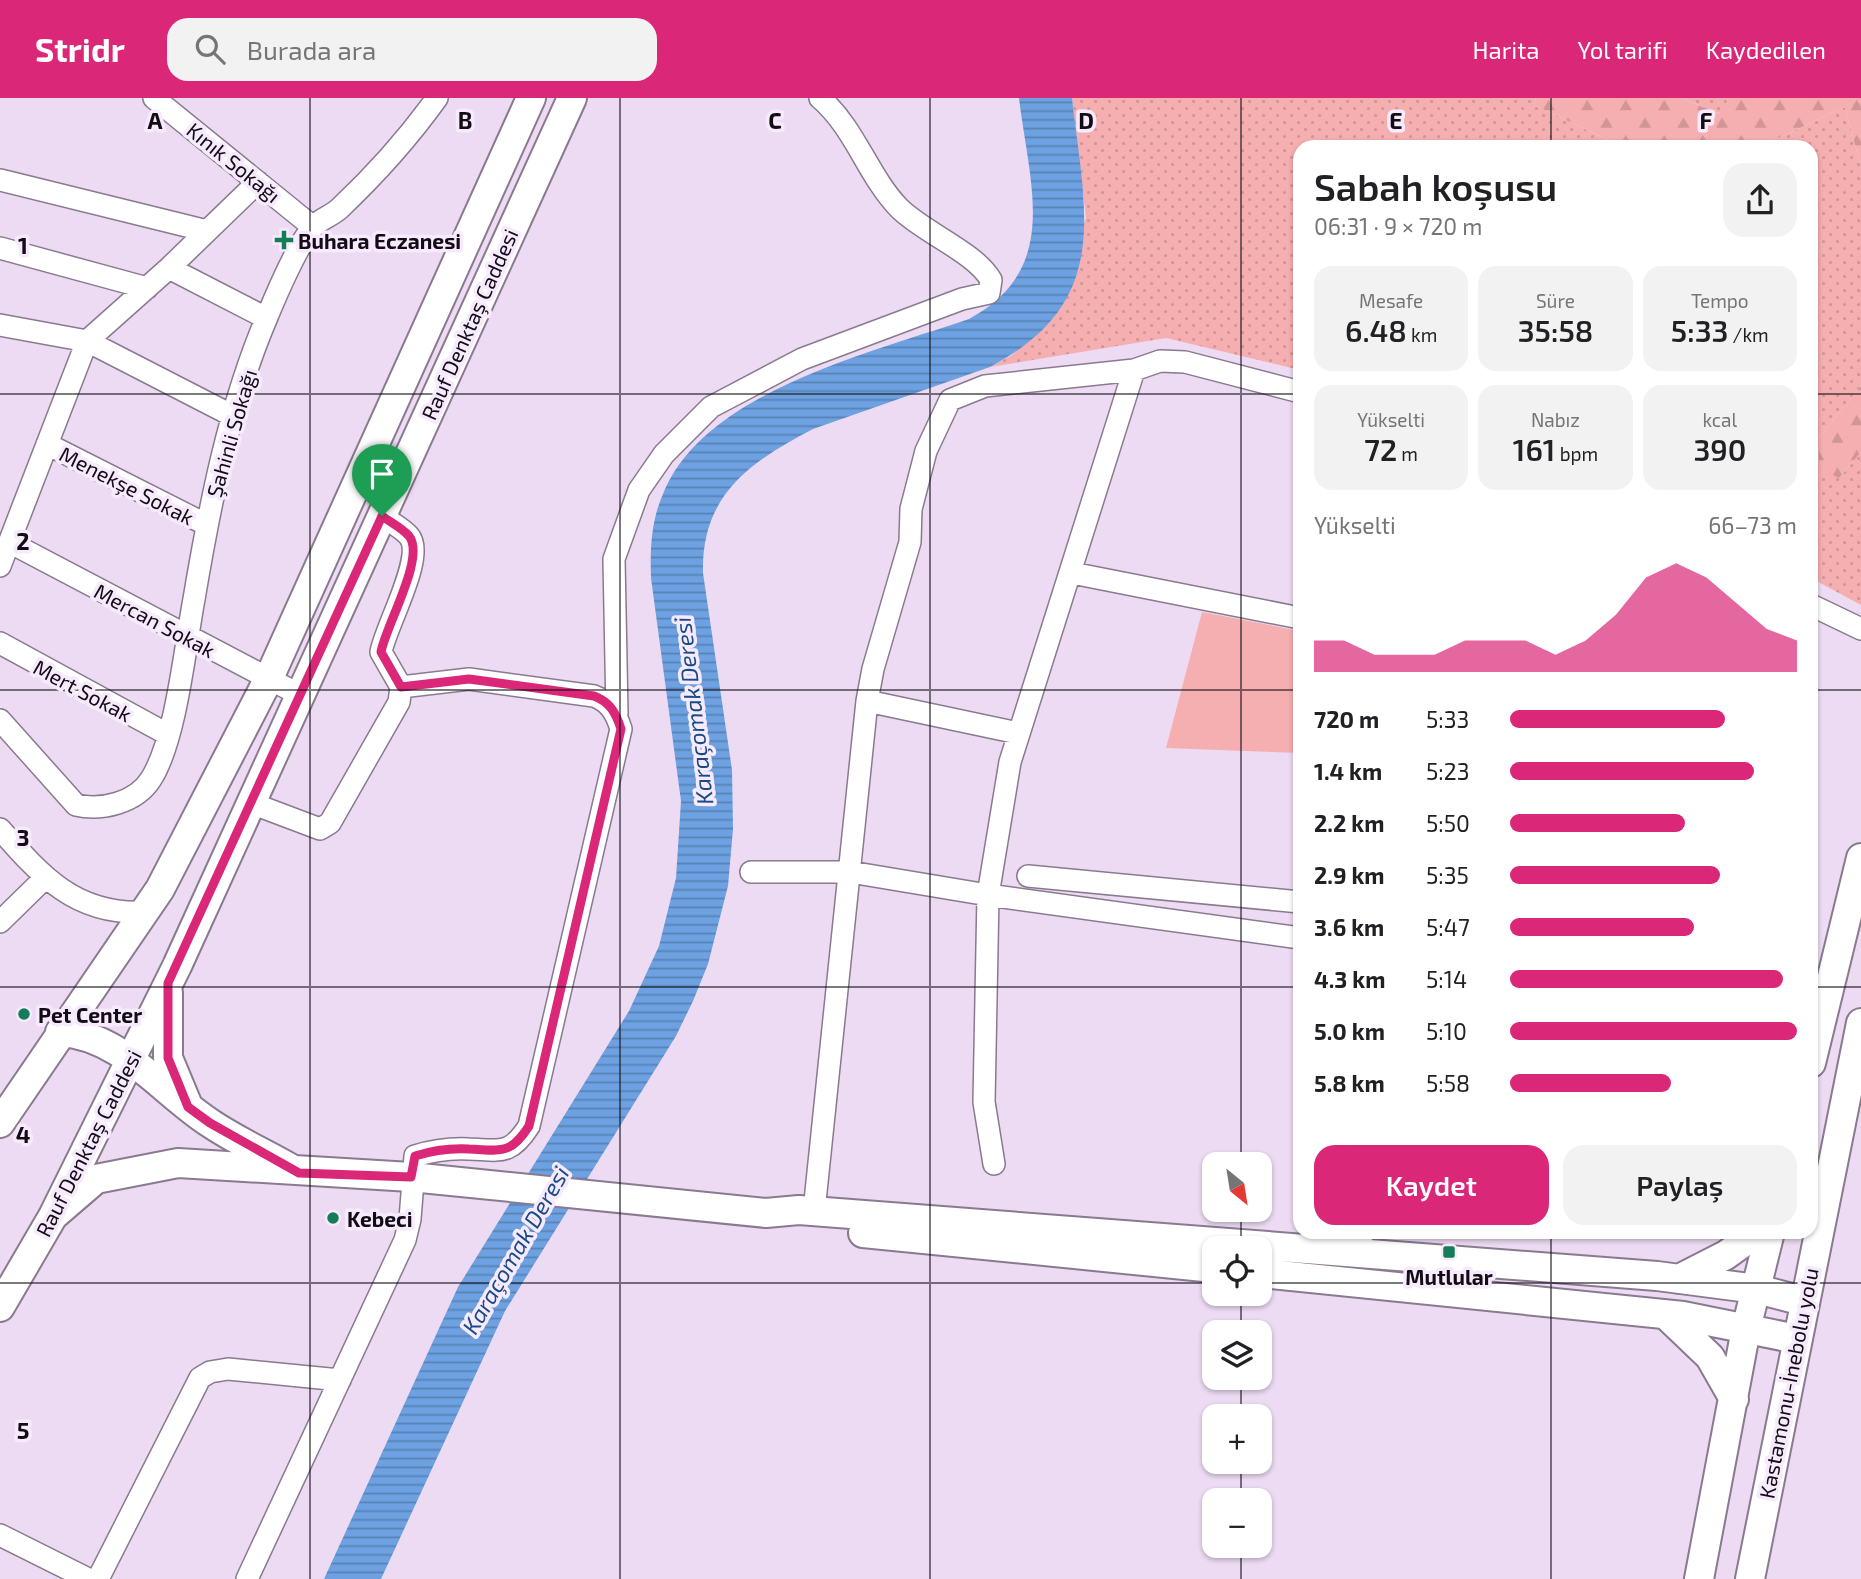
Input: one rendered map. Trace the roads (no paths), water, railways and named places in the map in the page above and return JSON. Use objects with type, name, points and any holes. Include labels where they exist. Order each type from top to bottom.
[{"type":"main road","name":"Rauf Denktaş Caddesi","points":[[0,1123],[160,889],[270,678],[531,98]]},
{"type":"main road","name":"Rauf Denktaş Caddesi","points":[[0,1307],[53,1216],[168,983],[572,98]]},
{"type":"main road","points":[[1818,1034],[1861,858]]},
{"type":"main road","points":[[168,983],[168,1058],[188,1107]]},
{"type":"main road","name":"Kastamonu-İnebolu yolu","points":[[1818,1229],[1861,1023]]},
{"type":"main road","points":[[61,1032],[80,1033],[96,1039],[129,1060],[210,1123],[299,1173]]},
{"type":"main road","points":[[53,1216],[96,1179],[178,1163],[299,1173],[411,1177],[766,1213],[814,1211],[1361,1243],[1757,1289],[1803,1301]]},
{"type":"main road","points":[[766,1213],[788,1226],[1202,1267]]},
{"type":"main road","points":[[1679,1279],[1726,1255],[1748,1239]]},
{"type":"main road","points":[[1699,1579],[1746,1329],[1768,1239]]},
{"type":"main road","name":"Kastamonu-İnebolu yolu","points":[[1750,1579],[1816,1239]]},
{"type":"main road","points":[[1272,1274],[1665,1314],[1797,1339]]},
{"type":"main road","points":[[1665,1314],[1710,1357],[1734,1399]]},
{"type":"street","name":"Kınık Sokağı","points":[[154,98],[313,227]]},
{"type":"street","name":"Şahinli Sokağı","points":[[0,720],[76,805],[89,808],[113,805],[134,796],[149,782],[159,765],[167,734],[206,525],[233,416],[266,318],[313,227],[337,211],[378,169],[438,98]]},
{"type":"street","points":[[247,1579],[405,1240],[415,1156],[468,1149],[499,1152],[519,1143],[529,1126],[621,729],[617,714],[614,559],[639,490],[664,454],[710,407],[802,359],[961,299],[989,293],[992,280],[984,266],[946,244],[898,207],[835,111],[820,98]]},
{"type":"street","points":[[0,180],[206,232]]},
{"type":"street","points":[[0,566],[87,341],[169,268],[258,182]]},
{"type":"street","points":[[0,248],[147,288]]},
{"type":"street","points":[[169,268],[266,318]]},
{"type":"street","points":[[0,325],[87,341],[233,416]]},
{"type":"street","points":[[814,1211],[867,701],[873,669],[910,542],[911,509],[926,450],[950,400],[985,386],[1134,370],[1160,361],[1185,362],[1293,390]]},
{"type":"street","points":[[994,1164],[984,1102],[988,895],[1010,762],[1072,573],[1134,370]]},
{"type":"street","name":"Menekşe Sokak","points":[[47,444],[206,525]]},
{"type":"street","points":[[251,803],[320,829],[330,823],[399,702],[401,687],[381,652],[385,633],[414,564],[414,548],[410,536],[382,516]]},
{"type":"street","name":"Mercan Sokak","points":[[11,543],[187,638],[300,695]]},
{"type":"street","points":[[1072,573],[1293,617]]},
{"type":"street","points":[[1818,608],[1861,629]]},
{"type":"street","name":"Mert Sokak","points":[[0,643],[167,734]]},
{"type":"street","points":[[401,687],[469,679],[594,696],[606,700],[617,714]]},
{"type":"street","points":[[867,701],[1018,733]]},
{"type":"street","points":[[0,829],[46,877],[75,898],[101,910],[144,912]]},
{"type":"street","points":[[751,872],[850,872],[988,895],[1293,937]]},
{"type":"street","points":[[1028,876],[1293,901]]},
{"type":"street","points":[[0,922],[46,877]]},
{"type":"street","points":[[98,1579],[200,1378],[210,1372],[228,1369],[340,1380]]},
{"type":"street","points":[[0,1535],[88,1579]]},
{"type":"water","name":"Karaçomak Deresi","points":[[1019,98],[1072,98],[1084,217],[1082,251],[1073,284],[1057,314],[1029,341],[990,367],[813,429],[750,468],[720,502],[710,522],[703,573],[732,770],[733,829],[728,886],[708,964],[676,1036],[505,1311],[381,1579],[324,1579],[458,1287],[629,1011],[659,946],[676,878],[681,801],[651,578],[652,535],[663,494],[684,458],[715,428],[753,402],[796,380],[841,362],[969,319],[998,299],[1017,275],[1028,250],[1033,222],[1032,193]]},
{"type":"place","name":"Buhara Eczanesi","points":[[284,240]]},
{"type":"place","name":"Pet Center","points":[[24,1014]]},
{"type":"place","name":"Kebeci","points":[[333,1218]]},
{"type":"place","name":"Mutlular","points":[[1449,1252]]}]
